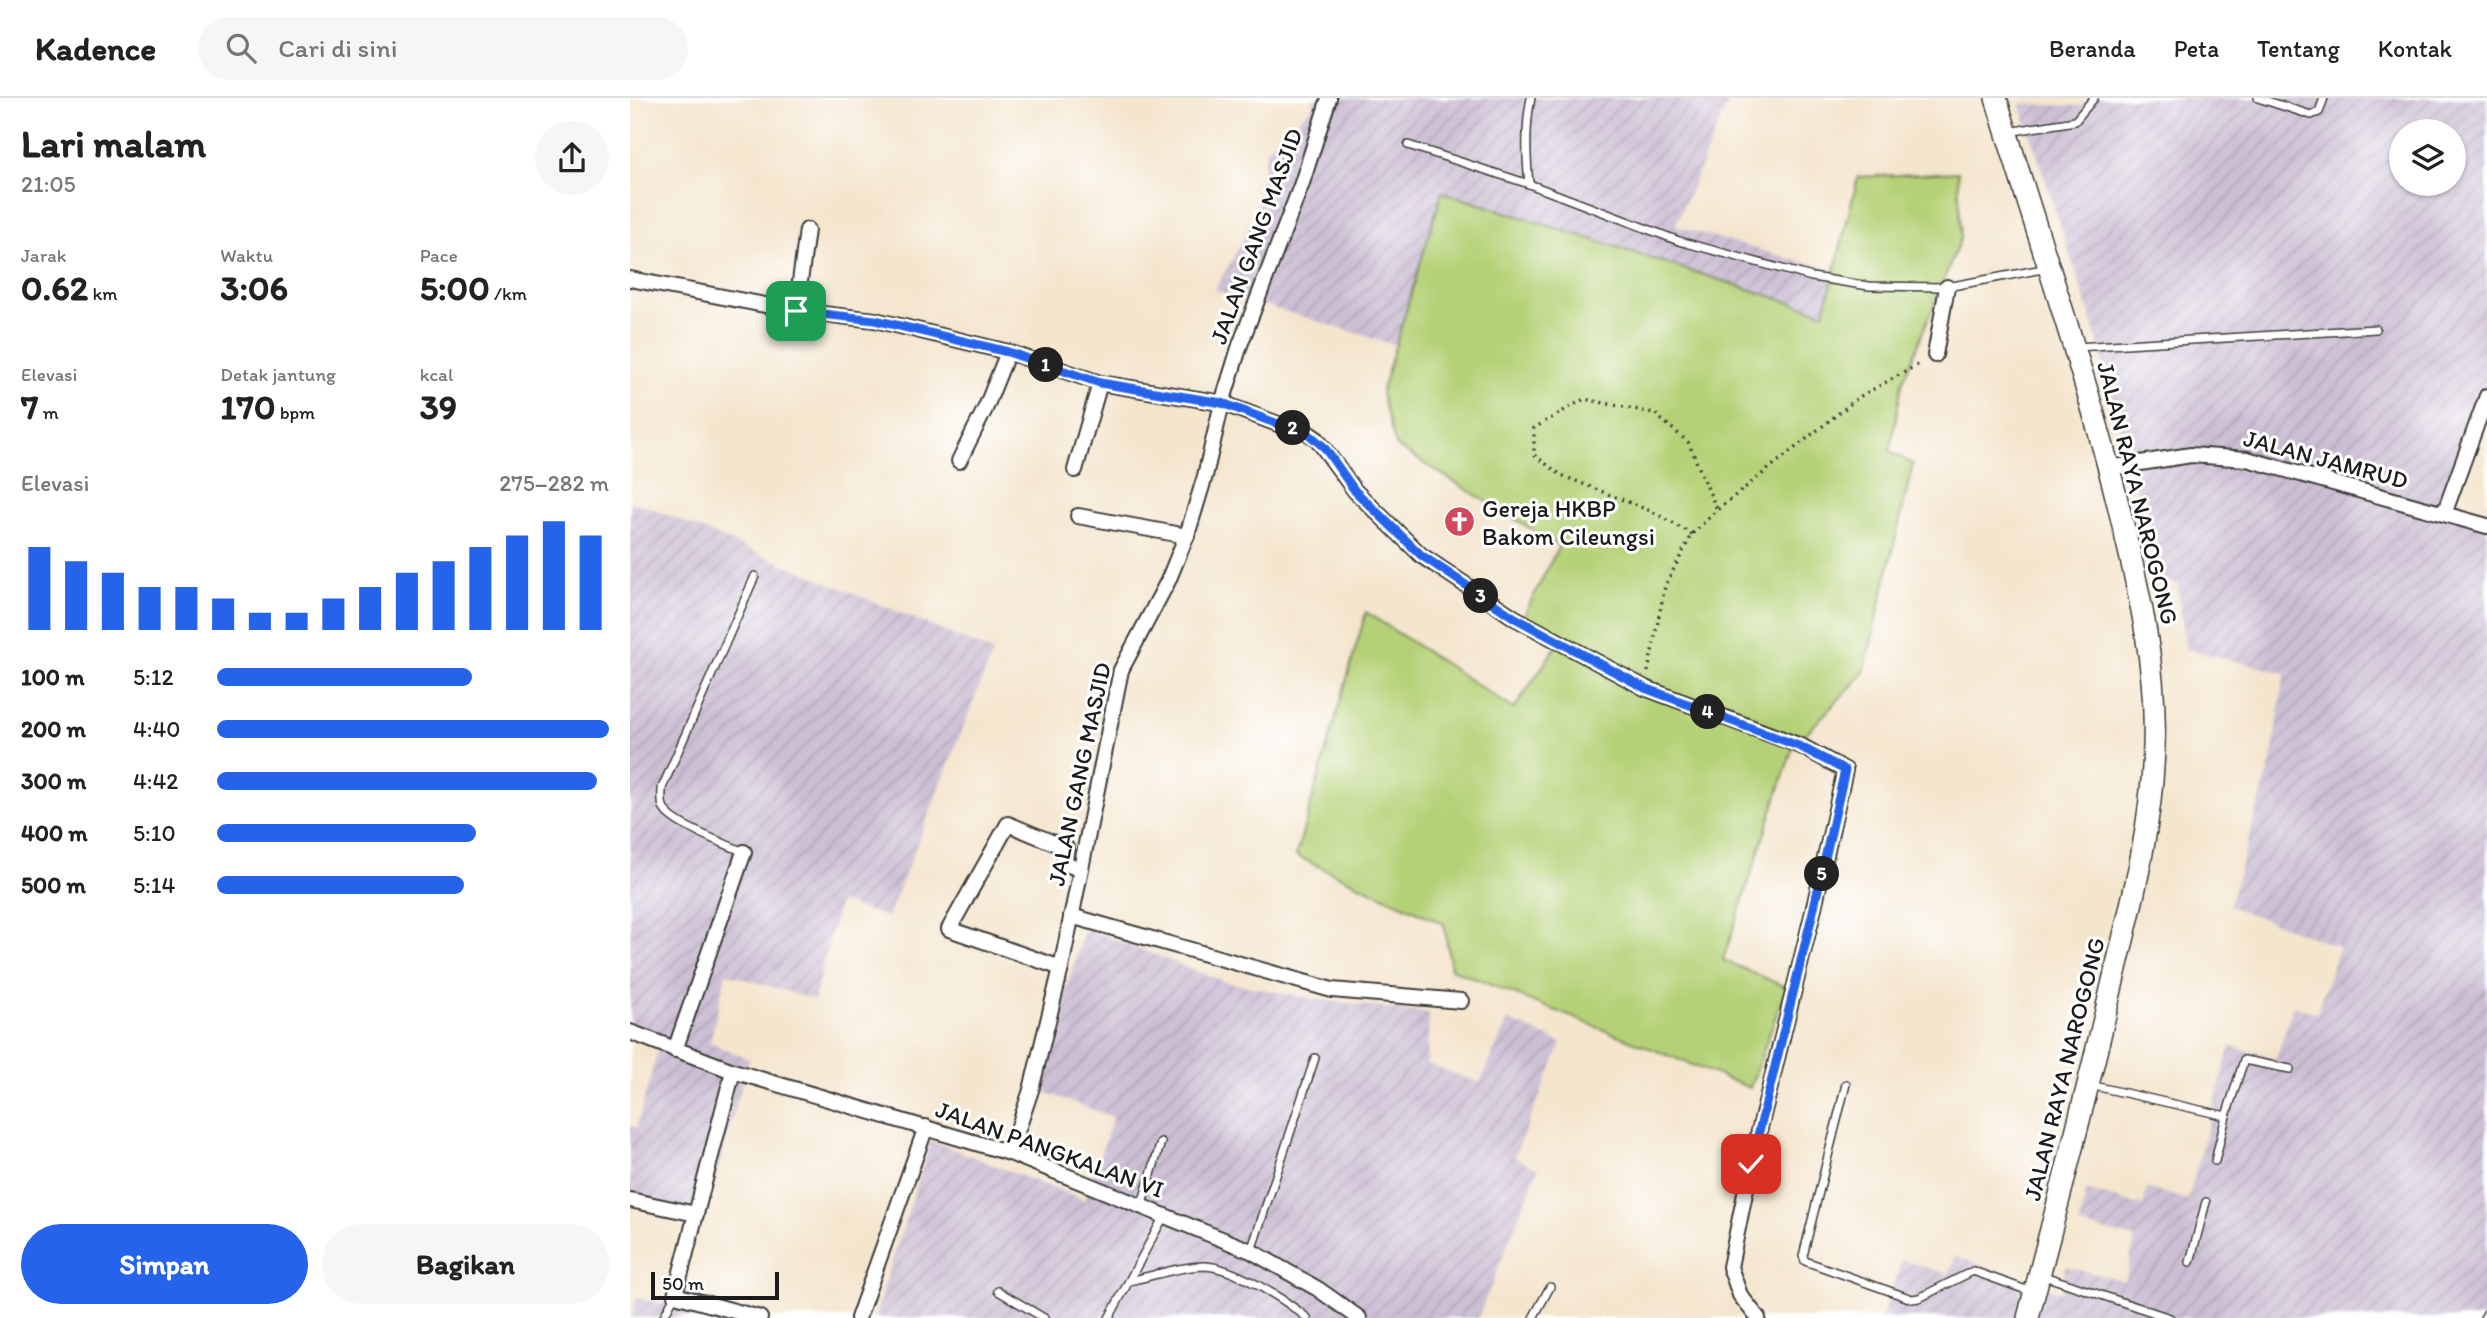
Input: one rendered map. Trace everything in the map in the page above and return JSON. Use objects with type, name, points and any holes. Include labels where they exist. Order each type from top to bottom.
[{"type":"main road","name":"JALAN RAYA NAROGONG","points":[[1996,98],[2075,347],[2109,468],[2143,608],[2152,685],[2154,744],[2150,809],[2141,863],[2089,1085],[2028,1318]]},
{"type":"street","name":"JALAN GANG MASJID","points":[[1010,1153],[1031,1090],[1061,968],[1121,670],[1168,581],[1187,536],[1240,345],[1302,183],[1329,98]]},
{"type":"street","points":[[796,311],[807,230]]},
{"type":"street","points":[[630,279],[796,311],[875,320],[1008,352],[1100,383],[1222,403],[1311,435],[1324,447],[1355,491],[1421,555],[1515,618],[1645,688],[1801,747],[1845,770],[1751,1164],[1730,1267],[1740,1295],[1758,1318]]},
{"type":"street","points":[[1936,355],[1947,287]]},
{"type":"street","points":[[959,461],[986,407],[1008,352]]},
{"type":"street","points":[[1075,470],[1100,383]]},
{"type":"street","points":[[2444,514],[2487,396]]},
{"type":"street","name":"JALAN JAMRUD","points":[[2109,468],[2191,455],[2247,459],[2487,526]]},
{"type":"street","points":[[1078,516],[1187,536]]},
{"type":"street","points":[[1061,968],[949,929],[1008,824],[1066,848],[1065,863],[1080,870]]},
{"type":"street","points":[[675,1050],[744,852]]},
{"type":"street","points":[[1071,916],[1332,990],[1461,1001]]},
{"type":"street","name":"JALAN PANGKALAN VI","points":[[630,1032],[733,1071],[1010,1153],[1251,1251],[1318,1289],[1359,1318]]},
{"type":"street","points":[[733,1071],[675,1294],[760,1318]]},
{"type":"street","points":[[858,1318],[926,1127]]},
{"type":"street","points":[[630,1200],[695,1214]]},
{"type":"lane","points":[[1529,184],[1527,128],[1531,98]]},
{"type":"lane","points":[[2006,133],[2075,121],[2094,98]]},
{"type":"lane","points":[[2258,98],[2311,115],[2319,112],[2324,98]]},
{"type":"lane","points":[[1408,145],[1529,184],[1679,241],[1812,277],[1870,286],[1947,287],[2049,267]]},
{"type":"lane","points":[[2075,347],[2376,329]]},
{"type":"lane","points":[[744,852],[683,824],[667,814],[661,803],[662,788],[755,576]]},
{"type":"lane","points":[[1251,1251],[1315,1058]]},
{"type":"lane","points":[[2215,1161],[2243,1061],[2246,1059],[2290,1069]]},
{"type":"lane","points":[[1846,1084],[1803,1259],[1912,1299],[1973,1271],[2037,1284],[2169,1318]]},
{"type":"lane","points":[[2089,1085],[2226,1116]]},
{"type":"lane","points":[[1140,1207],[1161,1142]]},
{"type":"lane","points":[[2190,1262],[2206,1202]]},
{"type":"lane","points":[[1109,1318],[1164,1216]]},
{"type":"lane","points":[[1129,1281],[1197,1266],[1209,1266],[1265,1289],[1307,1318]]},
{"type":"lane","points":[[1533,1318],[1550,1287]]},
{"type":"lane","points":[[998,1291],[1044,1318]]},
{"type":"lane","points":[[663,1318],[675,1294]]},
{"type":"lane","points":[[2484,1318],[2487,1313]]},
{"type":"path","points":[[1645,688],[1665,586],[1692,534],[1717,510],[1859,397],[1936,355]]},
{"type":"path","points":[[1692,534],[1653,512],[1561,475],[1534,456],[1534,428],[1584,399],[1654,413],[1689,442],[1717,510]]},
{"type":"shaded area","points":[[1314,98],[1730,98],[1675,226],[1835,271],[1824,313],[1442,192],[1395,345],[1215,290],[1257,214],[1266,150],[1311,108]]},
{"type":"shaded area","points":[[2091,98],[2487,98],[2487,415],[2451,514],[2487,527],[2487,1318],[1882,1318],[1902,1260],[1948,1274],[1956,1256],[2062,1293],[2065,1266],[2125,1281],[2135,1238],[2079,1225],[2087,1190],[2143,1206],[2147,1188],[2188,1200],[2230,1046],[2276,1059],[2293,1006],[2317,1013],[2339,947],[2229,906],[2271,762],[2285,673],[2186,649],[2177,583],[2160,579],[2092,321],[2020,104],[2081,106]]},
{"type":"shaded area","points":[[630,502],[646,506],[993,652],[888,917],[839,902],[814,1000],[726,973],[710,1042],[749,1059],[704,1218],[630,1203],[630,1126],[636,1128],[662,1036],[630,1023]]},
{"type":"shaded area","points":[[1085,928],[1225,982],[1321,1000],[1429,1013],[1427,1064],[1480,1083],[1508,1020],[1562,1043],[1514,1157],[1538,1169],[1478,1318],[874,1318],[931,1141],[1085,1200],[1113,1117],[1036,1089]]},
{"type":"shaded area","points":[[637,1298],[726,1316],[630,1318]]},
{"type":"green space","points":[[1958,172],[1961,237],[1902,384],[1890,451],[1913,464],[1864,673],[1793,747],[1723,960],[1786,987],[1750,1088],[1451,969],[1444,924],[1296,856],[1366,612],[1514,709],[1557,645],[1524,615],[1559,546],[1396,446],[1381,393],[1442,192],[1824,313],[1858,177]]},
{"type":"place","name":"Gereja HKBP Bakom Cileungsi","points":[[1459,522]]},
{"type":"route","points":[[796,311],[875,320],[1008,352],[1100,383],[1222,403],[1305,431],[1324,447],[1355,491],[1421,555],[1515,618],[1645,688],[1801,747],[1845,770],[1751,1164]]}]
